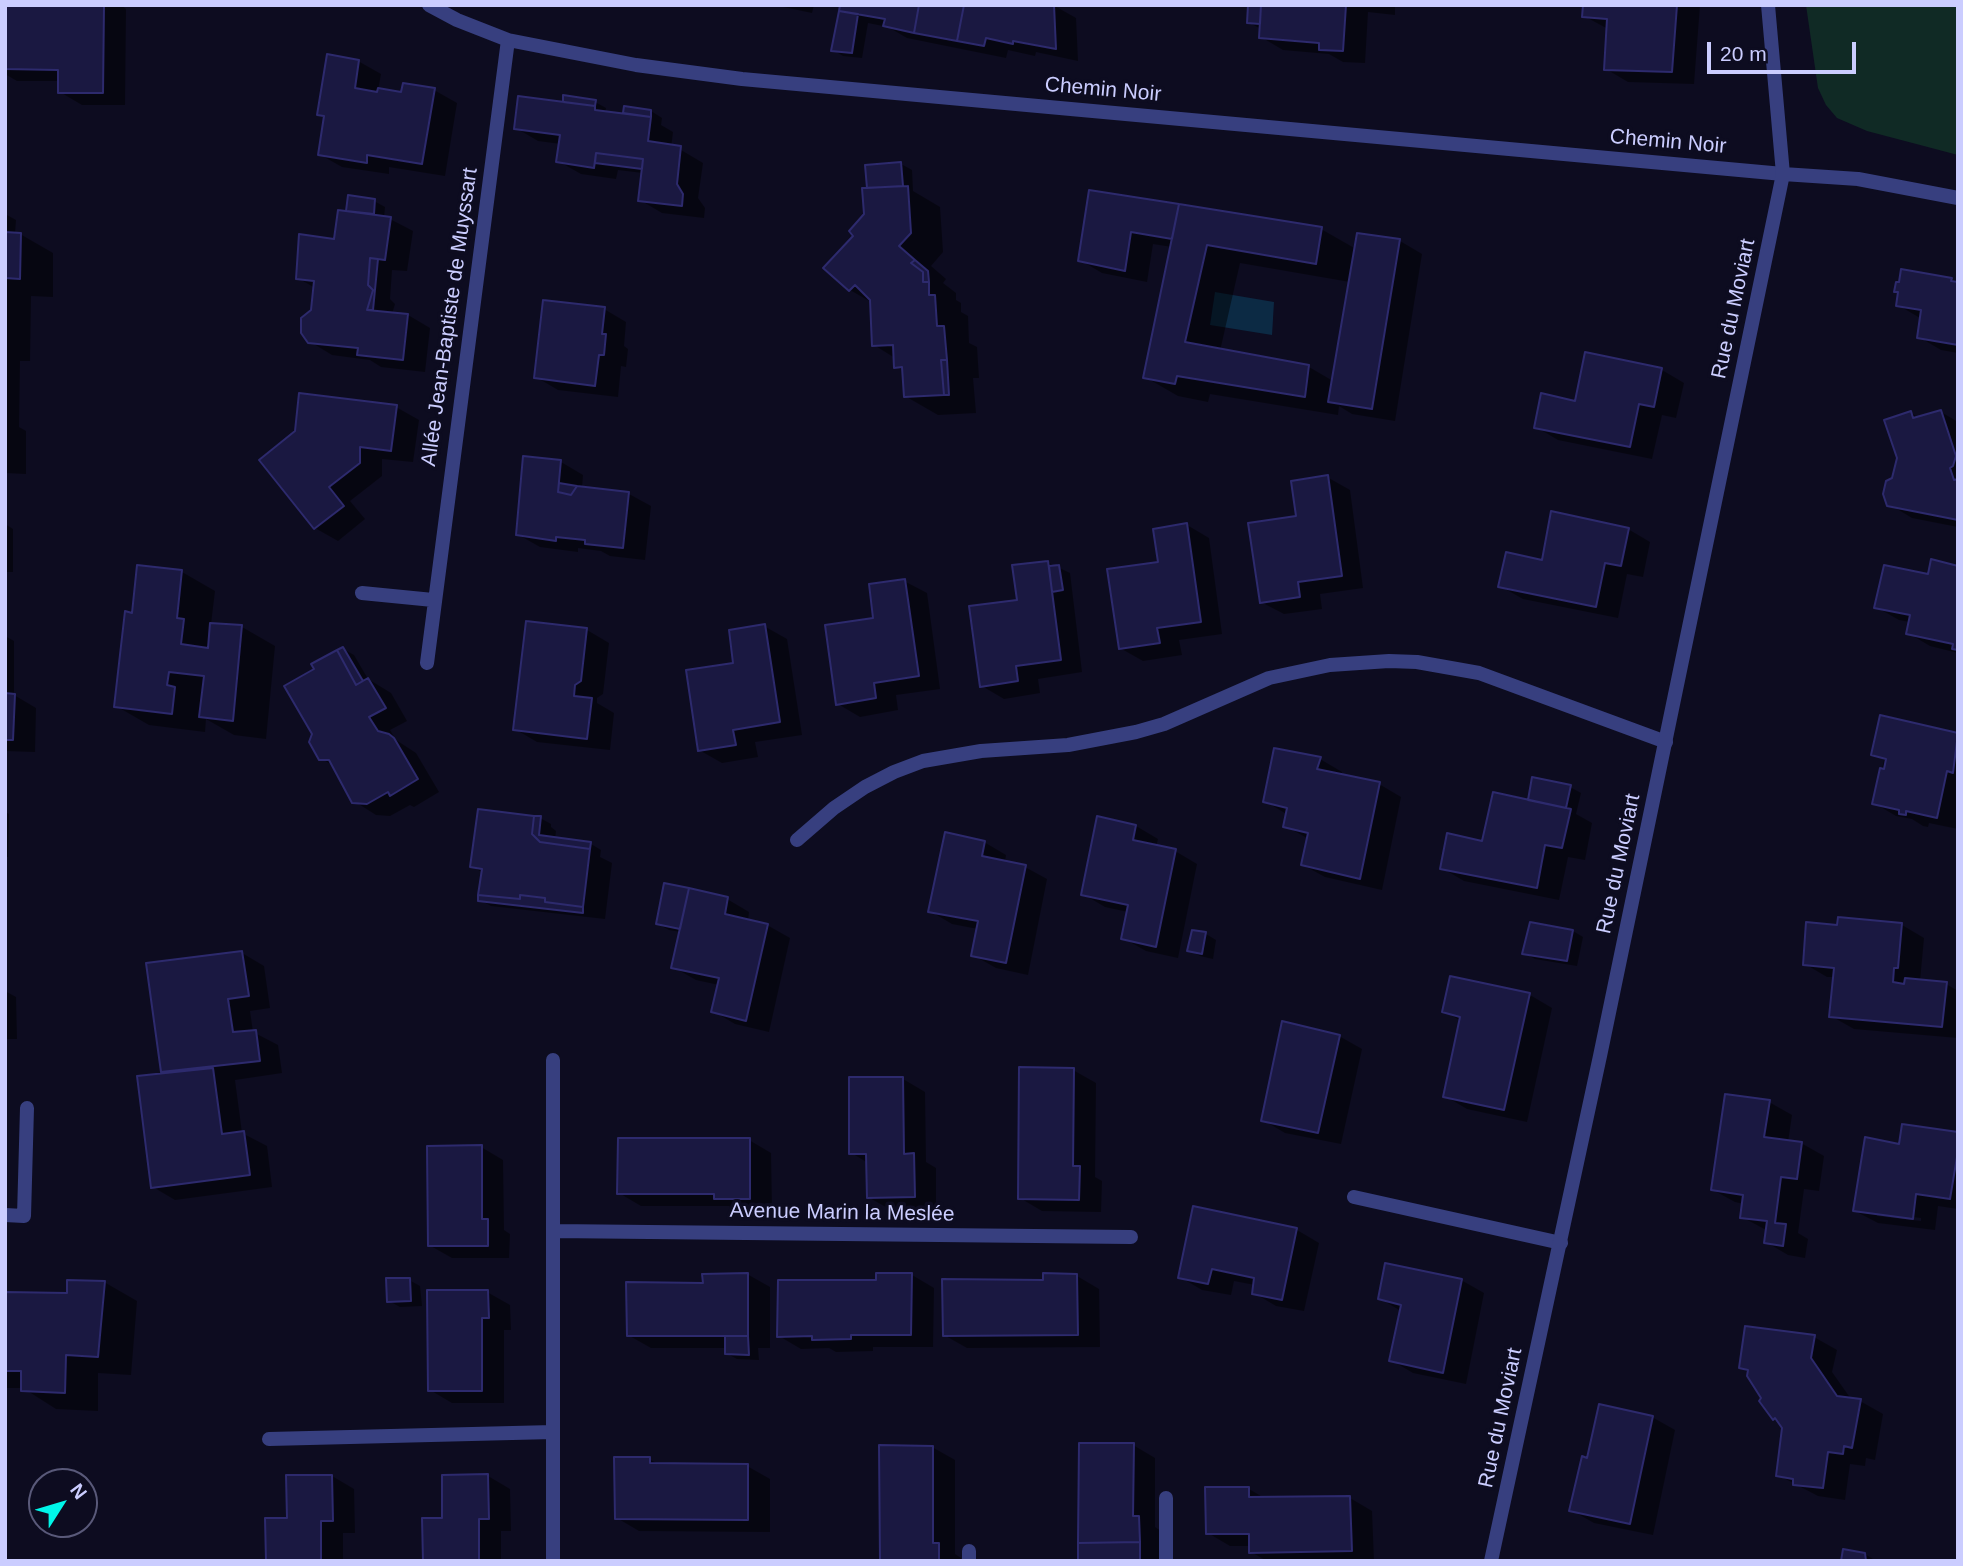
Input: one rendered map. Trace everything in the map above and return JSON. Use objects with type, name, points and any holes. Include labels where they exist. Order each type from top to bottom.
[{"type":"street","name":"Chemin Noir","points":[[429,5],[468,25],[508,40],[636,65],[742,79],[1858,179],[1958,198]]},
{"type":"street","name":"Rue du Moviart","points":[[1491,1561],[1561,1243],[1783,174],[1768,5]]},
{"type":"street","name":"Allée Jean-Baptiste de Muyssart","points":[[427,663],[433,600],[508,40]]},
{"type":"street","points":[[362,593],[433,600]]},
{"type":"street","points":[[797,840],[834,808],[865,787],[923,761],[981,751],[1068,745],[1124,735],[1164,724],[1269,678],[1330,665],[1389,660],[1479,673],[1666,743]]},
{"type":"street","points":[[553,1060],[553,1561]]},
{"type":"street","points":[[5,1215],[24,1216],[27,1108]]},
{"type":"street","points":[[1354,1197],[1561,1243]]},
{"type":"street","name":"Avenue Marin la Meslée","points":[[553,1231],[1131,1237]]},
{"type":"street","points":[[270,1439],[553,1432]]},
{"type":"street","points":[[1166,1498],[1166,1561]]},
{"type":"green space","points":[[1806,5],[1958,5],[1958,155],[1867,131],[1837,118],[1826,105],[1818,88]]},
{"type":"water","points":[[1215,292],[1274,302],[1272,335],[1210,325]]},
{"type":"building","points":[[5,5],[104,5],[103,93],[58,93],[58,70],[5,69]]},
{"type":"building","points":[[840,5],[919,5],[914,33],[883,26],[885,19],[839,11]]},
{"type":"building","points":[[919,5],[964,5],[957,41],[914,33]]},
{"type":"building","points":[[964,5],[1054,5],[1056,49],[986,38],[984,46],[957,41]]},
{"type":"building","points":[[1248,5],[1261,5],[1260,24],[1247,23]]},
{"type":"building","points":[[1261,5],[1346,5],[1343,51],[1319,50],[1319,43],[1259,38]]},
{"type":"building","points":[[1583,5],[1677,5],[1672,72],[1604,70],[1607,19],[1582,17]]},
{"type":"building","points":[[839,11],[858,14],[852,53],[831,51]]},
{"type":"building","points":[[327,54],[359,60],[355,88],[401,92],[403,83],[435,88],[422,164],[367,155],[367,163],[318,155],[324,116],[317,115]]},
{"type":"building","points":[[563,95],[596,100],[595,106],[563,102]]},
{"type":"building","points":[[518,96],[595,106],[595,110],[651,117],[648,141],[681,146],[677,184],[683,194],[682,206],[638,201],[643,159],[596,153],[594,168],[556,162],[560,135],[514,129]]},
{"type":"building","points":[[624,106],[651,110],[651,117],[623,113]]},
{"type":"building","points":[[596,153],[643,159],[642,169],[595,163]]},
{"type":"building","points":[[901,162],[903,186],[867,188],[865,165]]},
{"type":"building","points":[[908,186],[911,233],[899,246],[915,260],[911,263],[923,272],[923,282],[929,282],[929,295],[935,295],[937,326],[944,326],[947,360],[941,360],[944,395],[904,397],[902,367],[894,368],[893,345],[872,346],[870,300],[855,285],[849,291],[823,268],[853,236],[849,231],[864,214],[862,188]]},
{"type":"building","points":[[1089,190],[1179,204],[1172,239],[1131,232],[1125,271],[1078,261]]},
{"type":"building","points":[[348,195],[375,199],[374,214],[346,211]]},
{"type":"building","points":[[1179,204],[1322,227],[1316,264],[1207,245],[1185,342],[1309,365],[1305,397],[1177,376],[1175,384],[1143,378]]},
{"type":"building","points":[[338,210],[391,217],[385,260],[370,258],[368,285],[373,290],[367,310],[408,314],[403,360],[357,355],[358,348],[308,343],[301,333],[301,318],[311,310],[314,281],[296,279],[299,234],[334,239]]},
{"type":"building","points":[[5,232],[21,233],[20,279],[5,278]]},
{"type":"building","points":[[1357,233],[1400,239],[1372,409],[1328,402]]},
{"type":"building","points":[[370,258],[378,259],[373,310],[367,310],[373,290],[368,285]]},
{"type":"building","points":[[915,260],[928,271],[929,282],[923,282],[923,272],[911,263]]},
{"type":"building","points":[[1901,269],[1952,278],[1951,281],[1958,282],[1958,345],[1917,338],[1921,310],[1896,306],[1898,292],[1894,292]]},
{"type":"building","points":[[543,300],[605,307],[602,334],[606,334],[604,355],[599,355],[595,386],[534,378]]},
{"type":"building","points":[[1585,352],[1662,368],[1654,407],[1639,404],[1630,447],[1534,428],[1541,393],[1575,401]]},
{"type":"building","points":[[941,360],[947,360],[949,395],[944,395]]},
{"type":"building","points":[[299,393],[397,405],[391,451],[360,447],[360,463],[329,487],[344,506],[314,529],[259,460],[295,431]]},
{"type":"building","points":[[1941,410],[1956,456],[1950,468],[1954,480],[1958,479],[1958,520],[1887,506],[1883,494],[1886,481],[1892,478],[1897,458],[1884,420],[1911,411],[1913,418]]},
{"type":"building","points":[[523,456],[561,460],[558,492],[571,495],[577,486],[629,492],[623,548],[585,544],[585,540],[556,537],[556,541],[516,535]]},
{"type":"building","points":[[1328,475],[1342,576],[1298,582],[1300,597],[1260,603],[1248,523],[1296,516],[1291,481]]},
{"type":"building","points":[[559,483],[577,486],[571,495],[558,492]]},
{"type":"building","points":[[1551,511],[1629,528],[1621,566],[1605,563],[1596,607],[1498,587],[1506,552],[1542,560]]},
{"type":"building","points":[[1187,523],[1201,622],[1157,628],[1160,643],[1119,649],[1107,569],[1158,562],[1153,529]]},
{"type":"building","points":[[1931,559],[1958,566],[1958,650],[1952,649],[1953,644],[1906,634],[1910,615],[1874,608],[1884,565],[1928,574]]},
{"type":"building","points":[[1048,561],[1061,660],[1016,666],[1018,681],[980,687],[969,606],[1017,600],[1012,565]]},
{"type":"building","points":[[137,565],[182,570],[177,618],[184,619],[181,644],[208,648],[210,623],[242,625],[233,721],[199,717],[204,676],[169,672],[167,685],[175,687],[172,714],[114,707],[125,611],[132,613]]},
{"type":"building","points":[[1059,565],[1063,590],[1052,592],[1049,566]]},
{"type":"building","points":[[905,579],[919,676],[874,683],[876,698],[836,705],[825,625],[873,618],[869,584]]},
{"type":"building","points":[[526,621],[587,628],[581,681],[575,685],[574,696],[592,698],[587,739],[513,730]]},
{"type":"building","points":[[765,624],[780,722],[733,730],[736,745],[698,751],[686,670],[733,663],[729,630]]},
{"type":"building","points":[[343,647],[363,681],[356,685],[337,650]]},
{"type":"building","points":[[337,650],[356,685],[368,678],[386,708],[369,717],[378,731],[394,738],[418,779],[390,796],[388,792],[367,804],[352,803],[329,760],[319,760],[309,742],[312,734],[284,686],[314,669],[311,664]]},
{"type":"building","points":[[5,693],[15,694],[13,740],[5,740]]},
{"type":"building","points":[[1880,715],[1958,733],[1953,773],[1947,771],[1937,818],[1906,811],[1906,815],[1899,814],[1899,810],[1872,804],[1880,768],[1884,769],[1886,759],[1871,755]]},
{"type":"building","points":[[1274,748],[1321,757],[1317,769],[1380,782],[1360,879],[1301,865],[1308,833],[1283,827],[1287,808],[1263,802]]},
{"type":"building","points":[[1532,777],[1571,785],[1566,808],[1528,800]]},
{"type":"building","points":[[1493,792],[1571,809],[1562,848],[1545,845],[1537,888],[1440,869],[1447,833],[1482,841]]},
{"type":"building","points":[[478,809],[534,816],[532,834],[540,842],[590,849],[583,907],[545,902],[545,898],[520,895],[520,899],[478,895],[482,869],[470,867]]},
{"type":"building","points":[[534,816],[541,816],[539,835],[591,842],[590,849],[540,842],[532,834]]},
{"type":"building","points":[[1097,816],[1136,825],[1133,840],[1176,849],[1156,947],[1121,939],[1128,905],[1081,895]]},
{"type":"building","points":[[945,832],[985,841],[982,856],[1026,865],[1006,963],[971,956],[978,921],[928,912]]},
{"type":"building","points":[[664,883],[689,888],[680,929],[656,924]]},
{"type":"building","points":[[689,888],[728,897],[725,914],[768,924],[746,1021],[711,1012],[719,978],[671,968]]},
{"type":"building","points":[[478,895],[520,899],[520,895],[545,898],[545,902],[583,907],[583,913],[478,901]]},
{"type":"building","points":[[1838,917],[1902,923],[1898,968],[1894,968],[1893,982],[1904,984],[1905,978],[1947,982],[1942,1027],[1829,1017],[1834,968],[1803,965],[1806,922],[1837,925]]},
{"type":"building","points":[[1530,922],[1573,930],[1567,961],[1522,954]]},
{"type":"building","points":[[1192,930],[1206,932],[1202,954],[1187,951]]},
{"type":"building","points":[[242,951],[249,996],[228,999],[233,1032],[256,1030],[260,1061],[161,1072],[146,963]]},
{"type":"building","points":[[1450,976],[1530,993],[1504,1110],[1443,1097],[1460,1017],[1442,1012]]},
{"type":"building","points":[[1282,1021],[1340,1035],[1318,1133],[1261,1121]]},
{"type":"building","points":[[1019,1067],[1074,1068],[1073,1166],[1080,1166],[1079,1200],[1018,1199]]},
{"type":"building","points":[[213,1068],[222,1134],[244,1131],[250,1175],[151,1188],[137,1076]]},
{"type":"building","points":[[849,1077],[903,1077],[904,1154],[914,1153],[915,1197],[867,1198],[866,1154],[849,1154]]},
{"type":"building","points":[[1725,1094],[1770,1100],[1764,1137],[1802,1142],[1797,1179],[1781,1177],[1775,1223],[1786,1224],[1783,1246],[1764,1243],[1767,1221],[1740,1218],[1743,1195],[1711,1190]]},
{"type":"building","points":[[1902,1124],[1958,1132],[1958,1151],[1950,1199],[1916,1194],[1913,1219],[1853,1211],[1865,1137],[1899,1144]]},
{"type":"building","points":[[618,1138],[750,1138],[750,1199],[714,1199],[714,1194],[617,1194]]},
{"type":"building","points":[[482,1145],[482,1219],[488,1219],[488,1246],[428,1246],[427,1146]]},
{"type":"building","points":[[1193,1206],[1297,1228],[1282,1300],[1252,1294],[1254,1278],[1212,1269],[1208,1284],[1178,1278]]},
{"type":"building","points":[[1385,1263],[1462,1279],[1443,1373],[1389,1361],[1401,1305],[1378,1299]]},
{"type":"building","points":[[748,1273],[748,1336],[627,1336],[626,1282],[703,1283],[702,1274]]},
{"type":"building","points":[[876,1273],[912,1273],[911,1335],[851,1335],[851,1339],[812,1340],[812,1336],[777,1337],[778,1280],[876,1280]]},
{"type":"building","points":[[1043,1273],[1077,1274],[1078,1335],[943,1336],[942,1279],[1043,1280]]},
{"type":"building","points":[[386,1278],[410,1278],[411,1301],[387,1302]]},
{"type":"building","points":[[67,1280],[105,1281],[98,1357],[66,1355],[65,1393],[21,1391],[21,1371],[5,1371],[5,1292],[67,1293]]},
{"type":"building","points":[[427,1290],[488,1290],[489,1318],[482,1318],[482,1391],[428,1391]]},
{"type":"building","points":[[1745,1326],[1815,1335],[1811,1358],[1837,1396],[1861,1399],[1852,1448],[1844,1446],[1843,1454],[1828,1452],[1823,1488],[1793,1485],[1793,1479],[1776,1476],[1782,1428],[1759,1401],[1761,1398],[1747,1376],[1748,1370],[1739,1368]]},
{"type":"building","points":[[725,1336],[748,1336],[749,1355],[725,1354]]},
{"type":"building","points":[[1599,1404],[1653,1416],[1630,1524],[1569,1511],[1582,1456],[1587,1458]]},
{"type":"building","points":[[1079,1443],[1134,1443],[1133,1516],[1139,1516],[1140,1542],[1078,1543]]},
{"type":"building","points":[[879,1445],[933,1446],[933,1543],[939,1543],[939,1561],[880,1561]]},
{"type":"building","points":[[614,1457],[650,1457],[650,1463],[748,1464],[748,1520],[615,1519]]},
{"type":"building","points":[[488,1474],[489,1519],[479,1519],[479,1561],[423,1561],[422,1518],[442,1518],[442,1475]]},
{"type":"building","points":[[286,1475],[332,1475],[333,1521],[321,1521],[321,1561],[266,1561],[265,1518],[287,1518]]},
{"type":"building","points":[[1205,1487],[1249,1487],[1249,1497],[1350,1496],[1352,1551],[1249,1553],[1249,1534],[1206,1534]]},
{"type":"building","points":[[1140,1542],[1140,1561],[1078,1561],[1078,1543]]},
{"type":"building","points":[[1843,1549],[1865,1553],[1866,1561],[1841,1561]]}]
